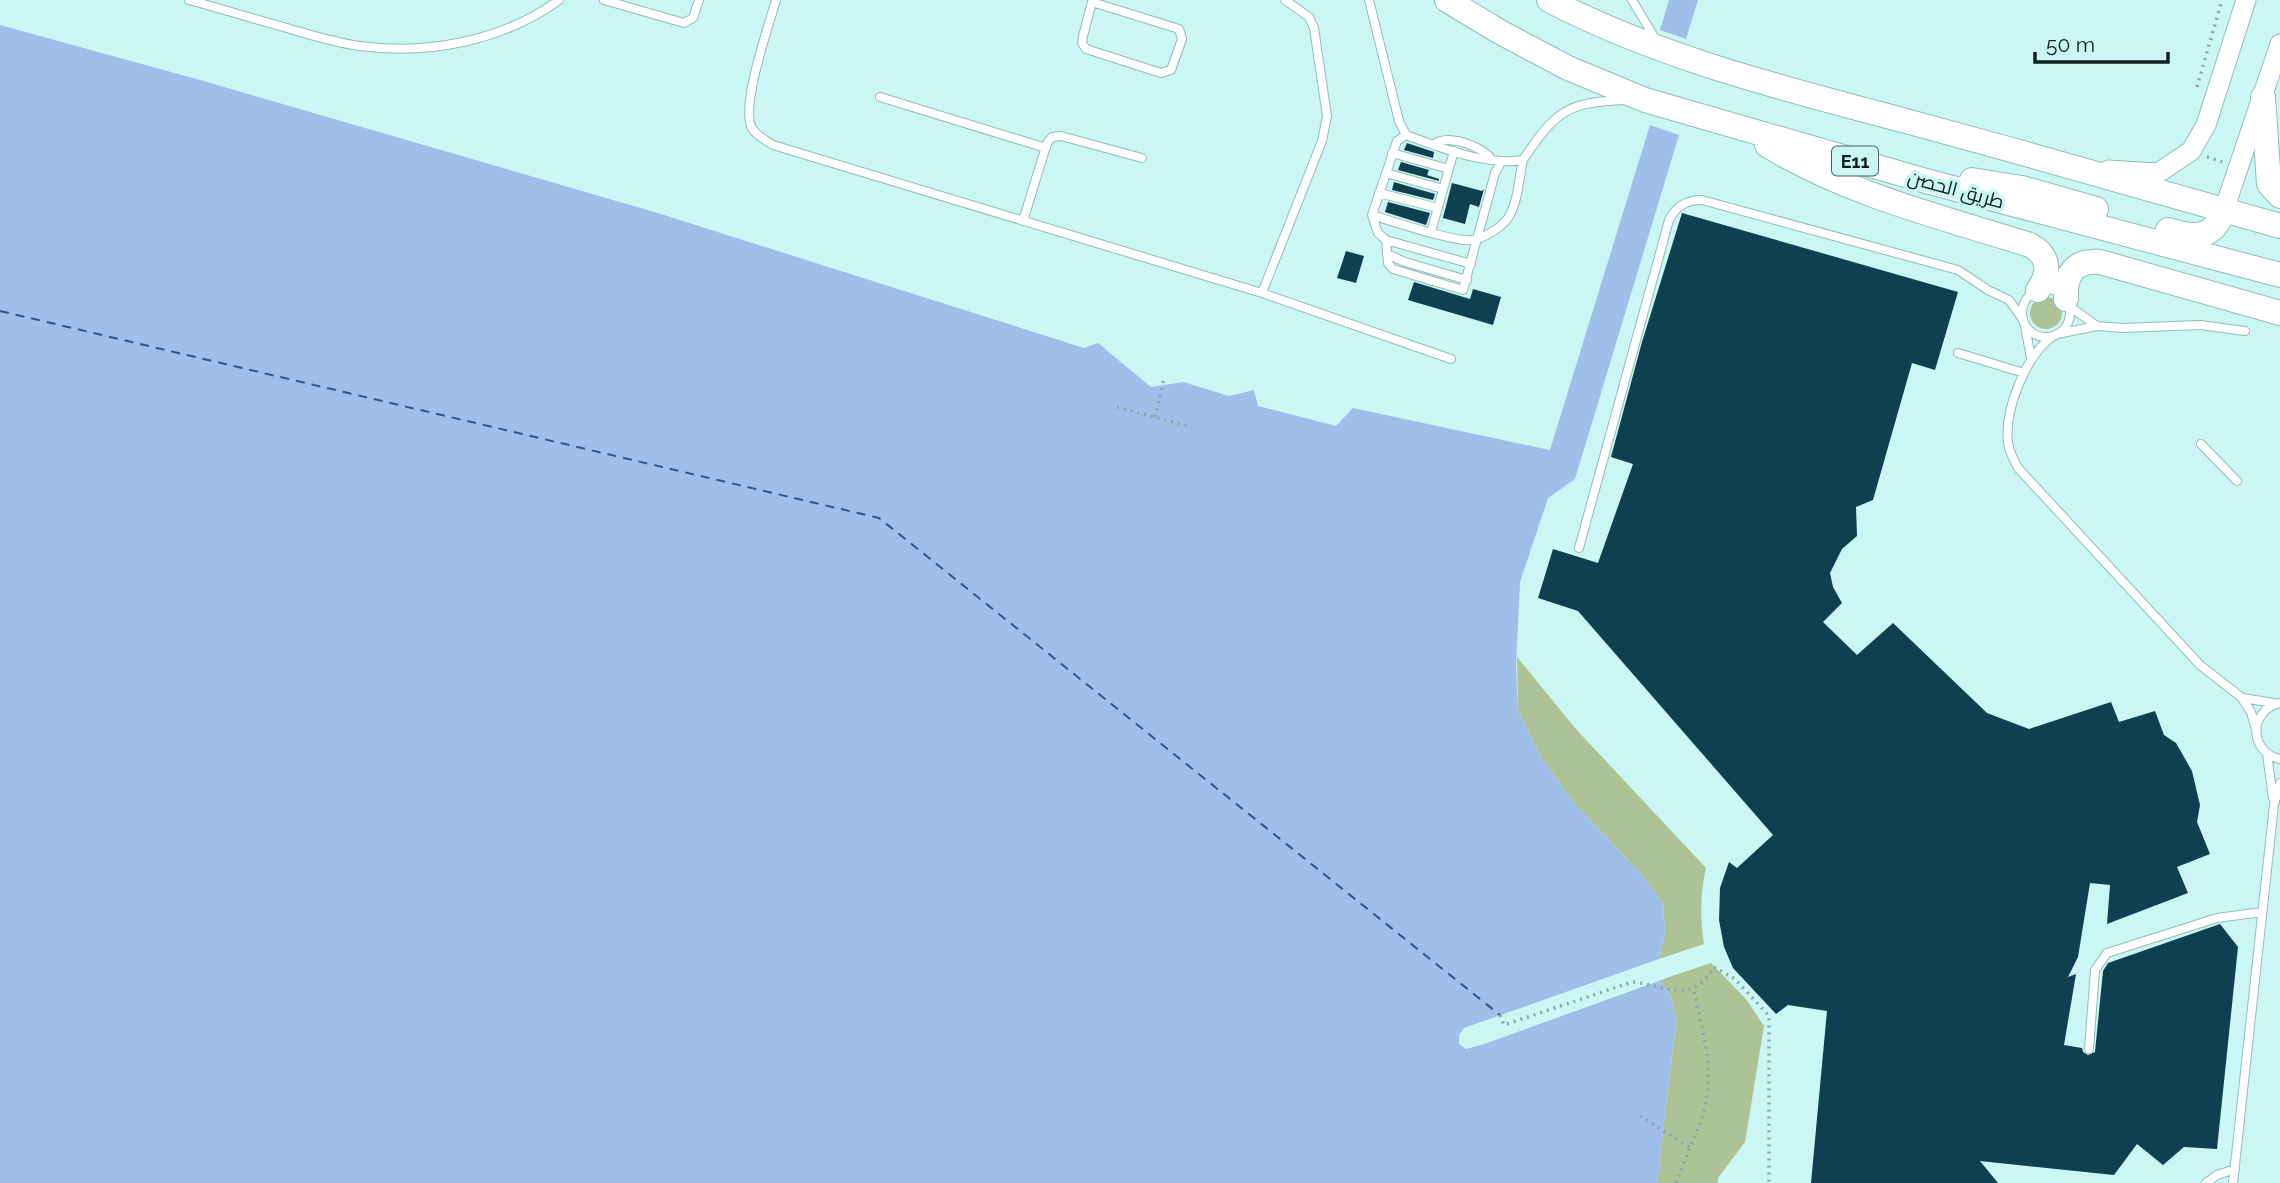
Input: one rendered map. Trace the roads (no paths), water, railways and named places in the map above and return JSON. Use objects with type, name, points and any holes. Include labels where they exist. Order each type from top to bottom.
[{"type":"main road","name":"طريق الحصن","points":[[1447,0],[1568,68],[1645,100],[1926,181],[2280,275]]},
{"type":"main road","points":[[1549,0],[1661,49],[1813,96],[2280,226]]},
{"type":"main road","points":[[2263,97],[2269,184],[2280,196]]},
{"type":"main road","points":[[1743,129],[1782,155],[1824,176],[2038,249],[2046,260],[2047,271],[2044,282],[2034,291]]},
{"type":"main road","points":[[1926,181],[1974,180],[2022,188],[2196,236],[2209,232],[2219,223],[2224,210]]},
{"type":"main road","points":[[2067,303],[2067,279],[2079,265],[2089,261],[2101,262],[2280,313]]},
{"type":"street","points":[[2081,169],[2158,173],[2191,151],[2206,125],[2246,0]]},
{"type":"street","points":[[2224,210],[2280,44]]},
{"type":"lane","points":[[189,0],[331,41],[386,48],[413,48],[468,41],[520,23],[559,0]]},
{"type":"lane","points":[[604,0],[684,23],[692,18],[699,0]]},
{"type":"lane","points":[[776,0],[749,100],[751,127],[773,145],[1262,293],[1451,359]]},
{"type":"lane","points":[[1262,293],[1322,141],[1327,116],[1314,28],[1309,17],[1285,0]]},
{"type":"lane","points":[[1369,0],[1399,121],[1406,135],[1433,145],[1496,161],[1523,160]]},
{"type":"lane","points":[[1632,0],[1661,49]]},
{"type":"lane","points":[[1092,1],[1179,29],[1182,39],[1171,70],[1161,73],[1086,49],[1082,39],[1092,1]]},
{"type":"lane","points":[[880,97],[1046,148]]},
{"type":"lane","points":[[1372,215],[1462,240],[1478,238],[1497,229],[1507,219],[1513,208],[1523,160],[1543,130],[1566,110],[1598,101],[1645,100]]},
{"type":"lane","points":[[1406,135],[1397,141],[1372,215],[1378,233],[1386,240],[1471,264]]},
{"type":"lane","points":[[1023,221],[1052,137],[1061,136],[1142,158]]},
{"type":"lane","points":[[1386,240],[1388,263],[1400,273],[1463,290],[1496,161],[1479,148],[1447,140],[1437,141],[1433,145]]},
{"type":"lane","points":[[1431,232],[1454,151]]},
{"type":"lane","points":[[1392,153],[1448,169]]},
{"type":"lane","points":[[1386,173],[1443,189]]},
{"type":"lane","points":[[1379,193],[1438,208]]},
{"type":"lane","points":[[1579,548],[1670,220],[1673,213],[1685,202],[1702,200],[1947,266],[1968,275],[1988,290],[2009,300],[2023,321],[2035,334],[2042,337],[2097,326],[2123,328],[2200,325],[2245,331]]},
{"type":"lane","points":[[1999,295],[2010,297],[2052,290],[2097,326]]},
{"type":"lane","points":[[2031,358],[2022,309],[2034,291]]},
{"type":"lane","points":[[2067,303],[2068,321],[2031,358],[2024,373],[2007,422],[2008,446],[2018,468],[2200,665],[2241,697],[2251,712],[2257,739],[2267,754],[2276,824],[2262,912],[2233,1183]]},
{"type":"lane","points":[[1958,353],[2024,373]]},
{"type":"lane","points":[[2201,444],[2237,481]]},
{"type":"lane","points":[[2241,697],[2279,703]]},
{"type":"lane","points":[[2256,730],[2262,713],[2279,703]]},
{"type":"lane","points":[[2267,754],[2280,759]]},
{"type":"lane","points":[[2274,805],[2280,783]]},
{"type":"lane","points":[[2089,1049],[2095,970],[2107,953],[2228,915],[2262,912]]},
{"type":"lane","points":[[2206,1183],[2217,1175],[2235,1169]]},
{"type":"water","points":[[1669,0],[1698,0],[1686,39],[1660,30]]},
{"type":"water","points":[[0,25],[200,80],[661,214],[1084,348],[1098,343],[1151,387],[1183,382],[1229,396],[1254,390],[1258,406],[1336,426],[1353,408],[1550,450],[1650,125],[1679,135],[1575,479],[1548,498],[1520,582],[1516,666],[1518,710],[1540,756],[1573,802],[1642,875],[1663,904],[1665,932],[1659,959],[1465,1028],[1459,1035],[1465,1049],[1484,1044],[1660,980],[1671,997],[1676,1022],[1657,1183],[0,1183]]}]
